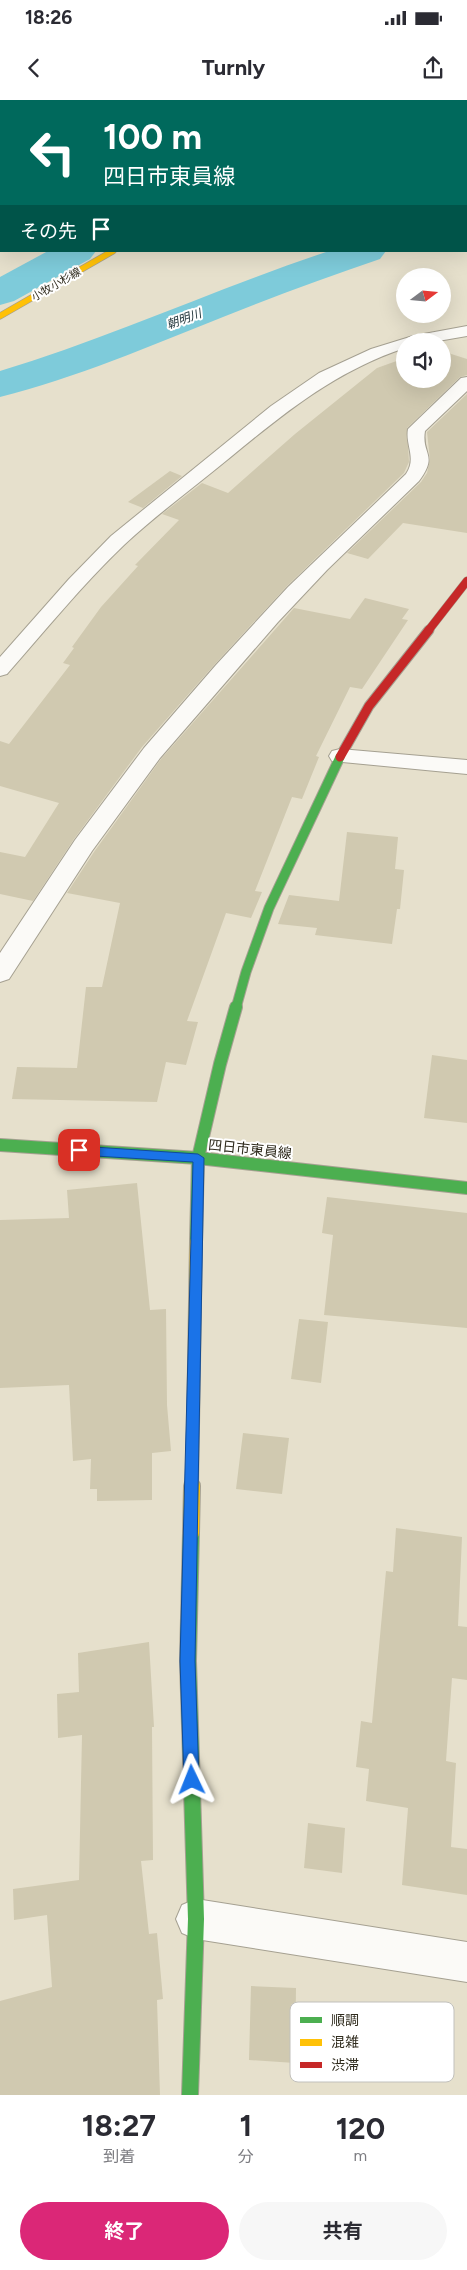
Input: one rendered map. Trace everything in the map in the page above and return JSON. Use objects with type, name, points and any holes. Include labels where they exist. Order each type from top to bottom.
[{"type":"street","name":"小牧小杉線","points":[[0,316],[111,252]]},
{"type":"street","points":[[451,334],[467,331]]},
{"type":"street","points":[[0,670],[76,584],[118,540],[277,410],[325,377],[377,352],[396,346]]},
{"type":"street","points":[[0,973],[92,830],[176,724],[328,558],[406,484],[420,466],[421,457],[414,438],[417,429],[467,382]]},
{"type":"street","points":[[190,2095],[196,1919],[188,1661],[198,1158],[225,1045],[246,972],[269,908],[340,756],[369,706],[467,581]]},
{"type":"street","points":[[340,756],[467,767]]},
{"type":"street","name":"四日市東員線","points":[[0,1145],[198,1158],[467,1188]]},
{"type":"street","points":[[196,1919],[467,1962]]},
{"type":"building","points":[[451,354],[467,359],[467,375],[460,377],[451,386]]},
{"type":"building","points":[[396,361],[396,388],[449,388],[407,428],[409,462],[404,473],[287,586],[142,747],[74,839],[33,901],[0,894],[0,852],[25,857],[59,803],[0,786],[0,741],[9,744],[70,665],[63,663],[74,648],[72,647],[101,607],[138,566],[135,565],[179,520],[162,514],[202,483],[228,493],[295,434],[377,368]]},
{"type":"building","points":[[467,394],[467,533],[403,523],[368,559],[347,553],[421,482],[427,473],[430,460],[427,432]]},
{"type":"building","points":[[170,471],[182,476],[143,508],[128,502]]},
{"type":"building","points":[[365,598],[409,609],[402,619],[408,620],[362,689],[350,687],[316,756],[319,757],[302,799],[292,797],[255,891],[262,892],[251,918],[226,913],[187,1021],[198,1022],[186,1065],[166,1062],[157,1102],[12,1099],[17,1067],[77,1068],[86,987],[102,987],[120,903],[67,893],[94,852],[161,759],[294,608],[350,619]]},
{"type":"building","points":[[347,832],[398,837],[395,869],[404,870],[400,909],[397,909],[392,944],[315,935],[317,928],[278,924],[289,895],[339,901]]},
{"type":"building","points":[[432,1055],[467,1060],[467,1123],[424,1118]]},
{"type":"building","points":[[137,1183],[150,1310],[166,1309],[167,1405],[171,1451],[152,1453],[152,1500],[97,1501],[97,1489],[90,1489],[91,1459],[73,1461],[69,1385],[0,1388],[0,1220],[69,1218],[67,1190]]},
{"type":"building","points":[[327,1197],[467,1213],[467,1328],[324,1315],[333,1235],[322,1233]]},
{"type":"building","points":[[299,1319],[328,1322],[321,1383],[291,1379]]},
{"type":"building","points":[[243,1433],[289,1438],[282,1494],[236,1489]]},
{"type":"building","points":[[396,1528],[462,1537],[458,1626],[467,1627],[467,1680],[452,1678],[446,1761],[456,1763],[451,1847],[467,1849],[467,1895],[402,1885],[408,1808],[366,1801],[369,1769],[356,1767],[361,1721],[372,1723],[386,1571],[393,1572]]},
{"type":"building","points":[[149,1642],[154,1727],[152,1727],[153,1860],[141,1861],[149,1934],[157,1933],[163,1999],[157,2000],[160,2095],[0,2095],[0,2001],[52,1987],[47,1915],[14,1920],[13,1889],[79,1880],[82,1735],[58,1738],[57,1694],[79,1692],[78,1653]]},
{"type":"building","points":[[308,1823],[345,1828],[342,1873],[304,1868]]},
{"type":"building","points":[[251,1986],[296,1988],[296,2002],[290,2002],[290,2063],[249,2060]]},
{"type":"waterway","points":[[0,293],[75,252]]},
{"type":"waterway","name":"朝明川","points":[[0,384],[70,362],[277,282],[364,252]]},
{"type":"traffic: fast","points":[[196,1242],[198,1158],[220,1064],[246,972],[269,908],[340,757]]},
{"type":"traffic: fast","points":[[0,1145],[198,1158],[467,1188]]},
{"type":"traffic: fast","points":[[190,2095],[196,1919],[188,1661],[191,1533]]},
{"type":"traffic: slow","points":[[0,316],[111,252]]},
{"type":"traffic: slow","points":[[191,1533],[196,1242]]},
{"type":"traffic: jam","points":[[340,757],[369,706],[467,581]]},
{"type":"route","points":[[79,1150],[198,1158],[188,1661],[192,1780]]}]
